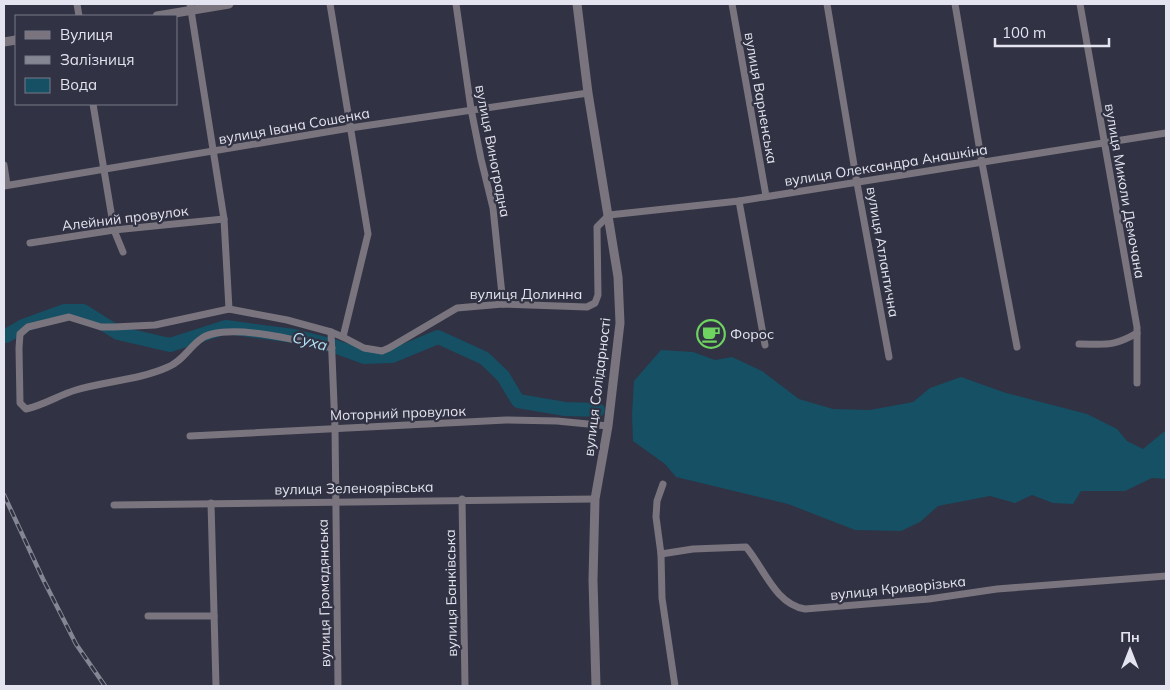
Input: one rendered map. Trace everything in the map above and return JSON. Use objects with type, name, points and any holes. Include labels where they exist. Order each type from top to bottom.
[{"type":"street","points":[[161,15],[190,7],[228,4]]},
{"type":"street","points":[[330,4],[368,234],[344,337]]},
{"type":"street","name":"вулиця Виноградна","points":[[456,4],[471,109],[480,159],[492,208],[503,304]]},
{"type":"street","name":"вулиця Солідарності","points":[[577,4],[588,94],[618,277],[620,322],[608,426],[595,499],[593,580],[596,686]]},
{"type":"street","name":"вулиця Варненська","points":[[732,4],[766,196]]},
{"type":"street","name":"вулиця Атлантична","points":[[828,4],[857,183],[889,357]]},
{"type":"street","points":[[955,4],[982,163],[1017,348]]},
{"type":"street","name":"вулиця Миколи Демочана","points":[[1080,4],[1137,333],[1138,384]]},
{"type":"street","points":[[190,7],[224,218],[229,309]]},
{"type":"street","name":"вулиця Івана Сошенка","points":[[6,185],[471,109],[588,94]]},
{"type":"street","points":[[93,105],[114,230],[123,252]]},
{"type":"street","name":"вулиця Олександра Анашкіна","points":[[609,215],[739,201],[1166,133]]},
{"type":"street","points":[[4,164],[6,185]]},
{"type":"street","points":[[739,201],[765,345]]},
{"type":"street","name":"вулиця Долинна","points":[[332,348],[234,330],[200,338],[190,350],[170,366],[155,372],[76,389],[35,407],[26,409],[20,403],[18,348],[20,334],[28,327],[69,317],[101,327],[155,325],[229,309],[287,320],[344,337],[364,348],[382,351],[458,308],[503,304],[587,307],[595,303],[598,295],[597,227],[609,215]]},
{"type":"street","name":"Алейний провулок","points":[[30,243],[114,230],[224,218]]},
{"type":"street","points":[[1079,344],[1113,344],[1121,342],[1137,333]]},
{"type":"street","name":"вулиця Громадянська","points":[[331,334],[336,501],[338,686]]},
{"type":"street","name":"Моторний провулок","points":[[190,436],[506,420],[608,426]]},
{"type":"street","points":[[663,484],[657,501],[656,517],[661,554],[662,598],[675,686]]},
{"type":"street","name":"вулиця Банківська","points":[[462,499],[465,686]]},
{"type":"street","name":"вулиця Зеленоярівська","points":[[114,504],[595,499]]},
{"type":"street","points":[[211,503],[216,686]]},
{"type":"street","name":"вулиця Криворізька","points":[[661,554],[694,549],[746,547],[777,592],[796,608],[805,609],[929,598],[997,589],[1166,576]]},
{"type":"street","points":[[148,616],[214,616]]},
{"type":"water","points":[[661,350],[693,352],[715,360],[732,357],[762,371],[799,399],[833,409],[870,410],[913,402],[930,388],[961,377],[1006,393],[1087,414],[1117,429],[1127,441],[1143,449],[1166,430],[1166,479],[1152,478],[1125,491],[1081,491],[1073,504],[1053,503],[1032,495],[1015,503],[990,496],[938,506],[920,522],[901,531],[855,530],[788,504],[676,477],[665,464],[633,441],[634,381]]},
{"type":"waterway","name":"Суха","points":[[6,336],[23,326],[64,311],[83,311],[118,333],[170,345],[226,327],[294,336],[334,346],[364,357],[392,356],[438,337],[484,358],[503,376],[518,401],[565,409],[598,410]]},
{"type":"railway","points":[[4,495],[76,644],[105,686]]},
{"type":"place","name":"Форос","points":[[711,334]]}]
